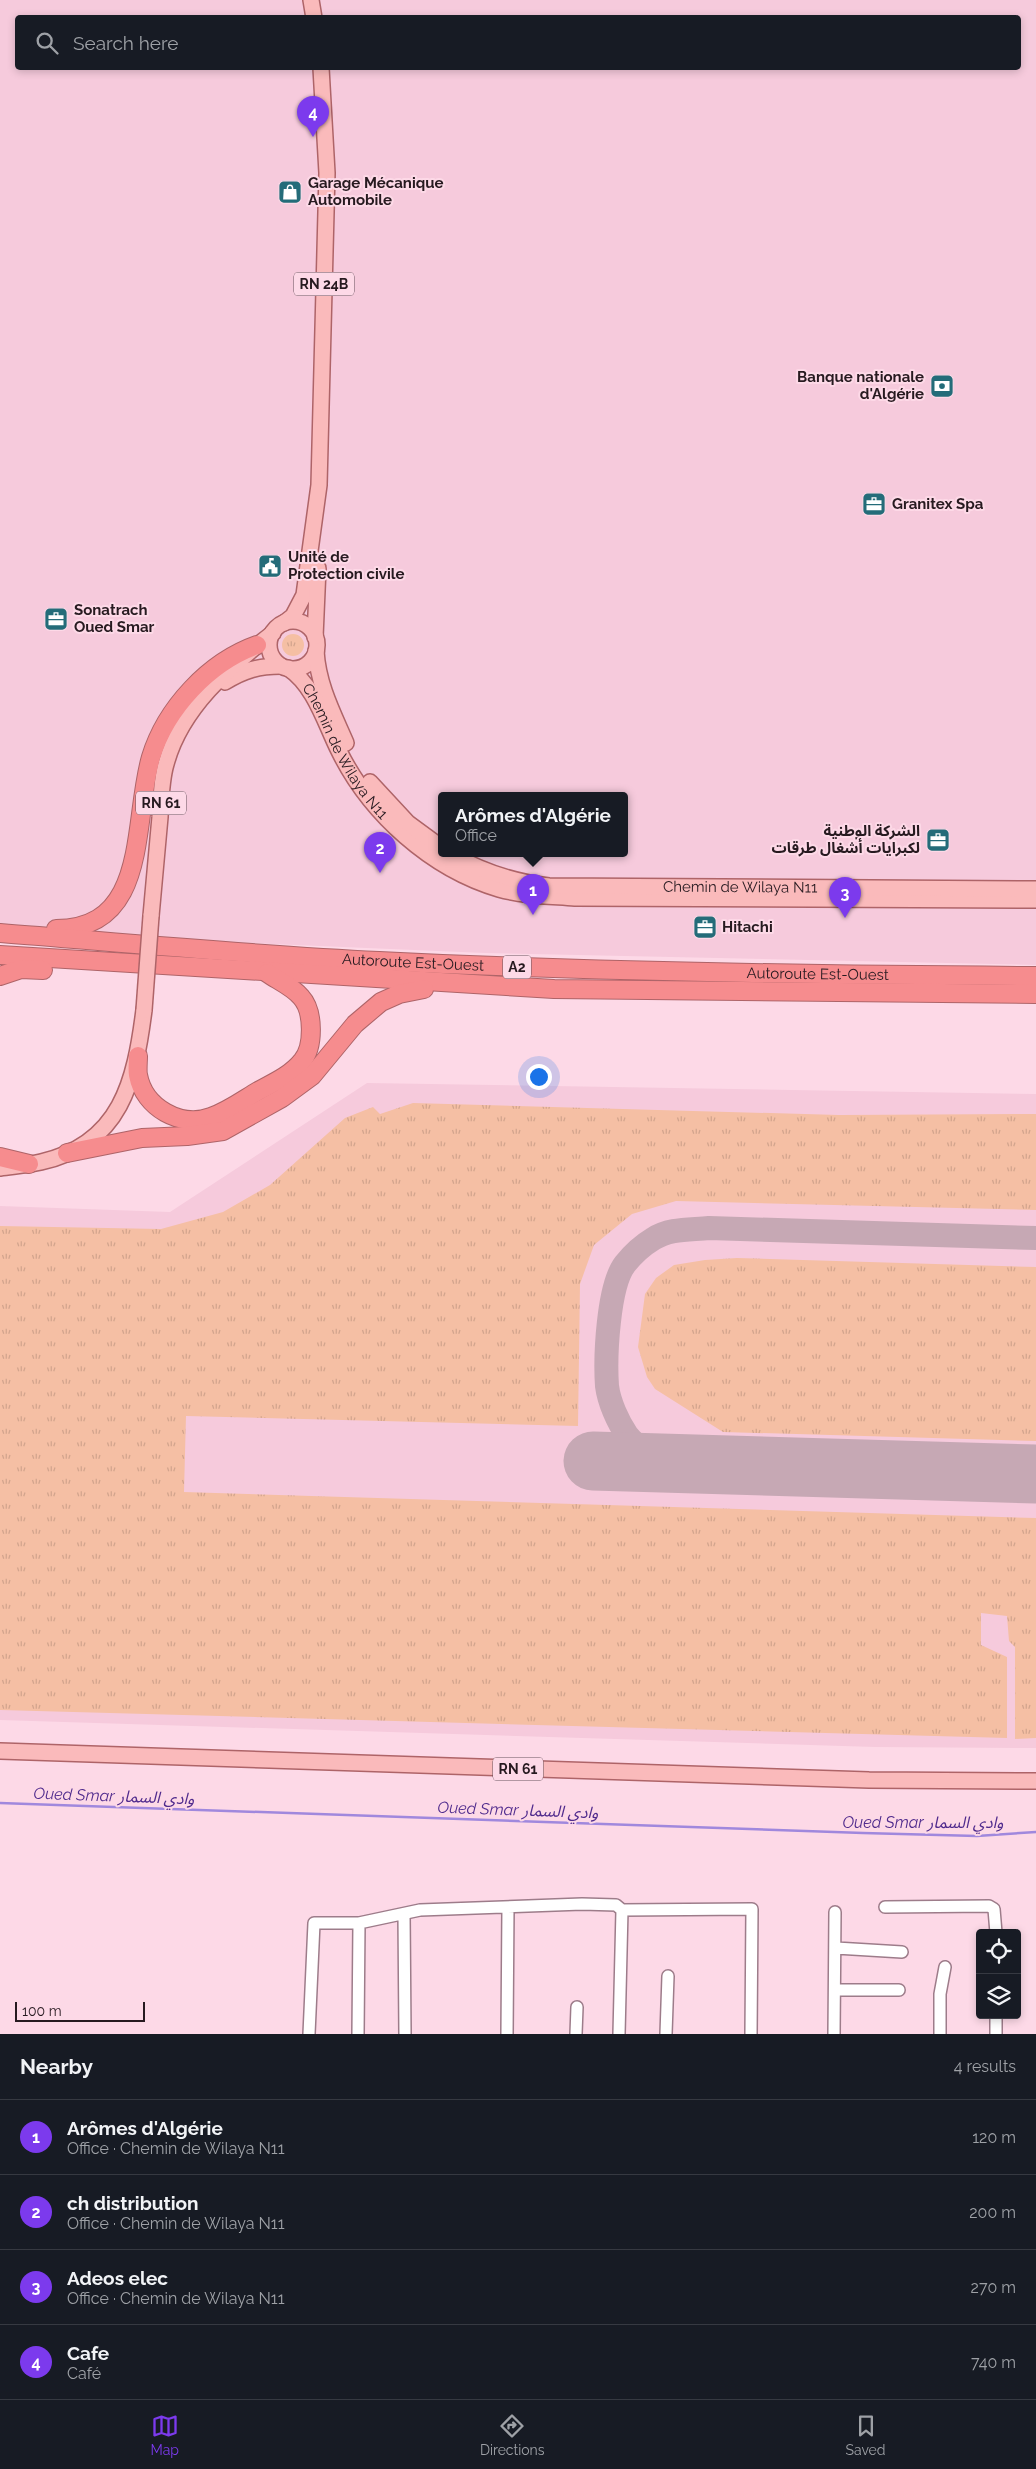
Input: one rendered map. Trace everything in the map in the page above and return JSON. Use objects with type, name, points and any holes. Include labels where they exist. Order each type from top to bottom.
[{"type":"highway","points":[[0,931],[65,929],[89,925],[108,912],[124,892],[132,869],[151,757],[162,730],[191,690],[213,670],[242,650],[257,645]]},
{"type":"highway","name":"Autoroute Est-Ouest","points":[[0,931],[230,952],[512,967],[871,976],[1036,976]]},
{"type":"highway","name":"Autoroute Est-Ouest","points":[[0,955],[124,965],[470,986],[620,991],[1036,994]]},
{"type":"highway","points":[[0,976],[21,969],[80,971],[124,965]]},
{"type":"highway","points":[[138,1056],[138,1075],[146,1095],[159,1110],[180,1119],[193,1120],[210,1117],[287,1075],[303,1060],[312,1034],[310,1013],[301,996],[266,973]]},
{"type":"highway","points":[[67,1153],[142,1138],[203,1135],[223,1131],[282,1098],[312,1076],[355,1024],[381,1002],[400,994],[433,987],[470,986]]},
{"type":"highway","points":[[0,1157],[29,1164]]},
{"type":"main road","points":[[311,0],[314,15]]},
{"type":"main road","name":"RN 24B","points":[[318,501],[327,174],[321,70]]},
{"type":"main road","name":"RN 61","points":[[0,1168],[29,1164],[67,1153],[93,1137],[113,1116],[123,1101],[138,1056],[144,1010],[166,764],[177,736],[201,699],[222,675],[293,616],[304,595],[318,501]]},
{"type":"main road","name":"Chemin de Wilaya N11","points":[[318,501],[320,537],[316,644],[317,669],[322,688],[356,762],[375,790],[420,834],[438,845]]},
{"type":"main road","points":[[300,622],[306,626],[316,644],[313,658],[302,667],[284,667],[271,655],[269,648],[278,628],[300,622]]},
{"type":"main road","name":"RN 61","points":[[201,699],[247,669],[262,666],[284,667]]},
{"type":"main road","name":"Chemin de Wilaya N11","points":[[284,667],[299,676],[308,687],[348,767],[377,808],[401,832],[428,853],[481,883],[501,890],[575,898],[1036,900]]},
{"type":"main road","name":"Chemin de Wilaya N11","points":[[457,857],[501,878],[549,886],[1036,889]]},
{"type":"main road","name":"RN 61","points":[[0,1751],[869,1780],[1036,1781]]},
{"type":"street","points":[[309,2034],[314,1923],[359,1922],[420,1910],[599,1904],[616,1905],[622,1910],[752,1909],[751,2034]]},
{"type":"street","points":[[885,1907],[989,1906],[994,1909],[996,1929]]},
{"type":"street","points":[[507,2034],[508,1907]]},
{"type":"street","points":[[619,2034],[622,1910]]},
{"type":"street","points":[[834,2034],[836,1990],[835,1912]]},
{"type":"street","points":[[404,1914],[405,2034]]},
{"type":"street","points":[[358,2034],[359,1922]]},
{"type":"street","points":[[836,1948],[902,1952]]},
{"type":"street","points":[[940,2034],[940,1994],[945,1967]]},
{"type":"street","points":[[666,2034],[668,1976]]},
{"type":"street","points":[[836,1990],[899,1990]]},
{"type":"street","points":[[576,2034],[577,2007]]},
{"type":"street","points":[[996,2019],[996,2034]]},
{"type":"shaded area","points":[[0,0],[1036,0],[1036,965],[485,953],[102,937],[0,928]]},
{"type":"shaded area","points":[[367,1083],[1036,1094],[1036,1748],[875,1747],[0,1720],[0,1206],[170,1212]]},
{"type":"green space","points":[[293,634],[301,637],[304,645],[301,653],[293,656],[285,653],[282,645],[285,637]]},
{"type":"green space","points":[[413,1103],[839,1115],[1036,1114],[1036,1210],[676,1201],[632,1214],[594,1245],[580,1284],[578,1426],[186,1416],[184,1492],[1036,1518],[1036,1738],[1015,1739],[1015,1647],[1009,1641],[1007,1616],[981,1613],[981,1645],[1007,1657],[1007,1738],[0,1710],[0,1226],[161,1229],[223,1212],[270,1185],[345,1118],[373,1107],[380,1114]]},
{"type":"green space","points":[[737,1258],[1036,1267],[1036,1441],[723,1432],[655,1389],[647,1377],[638,1347],[645,1294],[656,1278],[674,1265],[705,1260]]},
{"type":"waterway","name":"Oued Smar وادي السمار","points":[[0,1803],[863,1833],[977,1836],[1036,1832]]},
{"type":"taxiway","points":[[683,1464],[645,1451],[627,1435],[617,1418],[607,1386],[607,1340],[611,1305],[619,1274],[631,1257],[649,1241],[673,1231],[709,1228],[1036,1238]]},
{"type":"runway","points":[[593,1461],[1036,1474]]},
{"type":"place","name":"Cafe","points":[[313,137]]},
{"type":"place","name":"Garage Mécanique Automobile","points":[[290,192]]},
{"type":"place","name":"Banque nationale d'Algérie","points":[[942,386]]},
{"type":"place","name":"Granitex Spa","points":[[874,504]]},
{"type":"place","name":"Unité de Protection civile","points":[[270,566]]},
{"type":"place","name":"Sonatrach Oued Smar","points":[[56,619]]},
{"type":"place","name":"الشركة الوطنية لكبرايات أشغال طرقات","points":[[938,840]]},
{"type":"place","name":"ch distribution","points":[[380,873]]},
{"type":"place","name":"Arômes d'Algérie","points":[[533,915]]},
{"type":"place","name":"Adeos elec","points":[[845,918]]},
{"type":"place","name":"Hitachi","points":[[705,927]]}]
